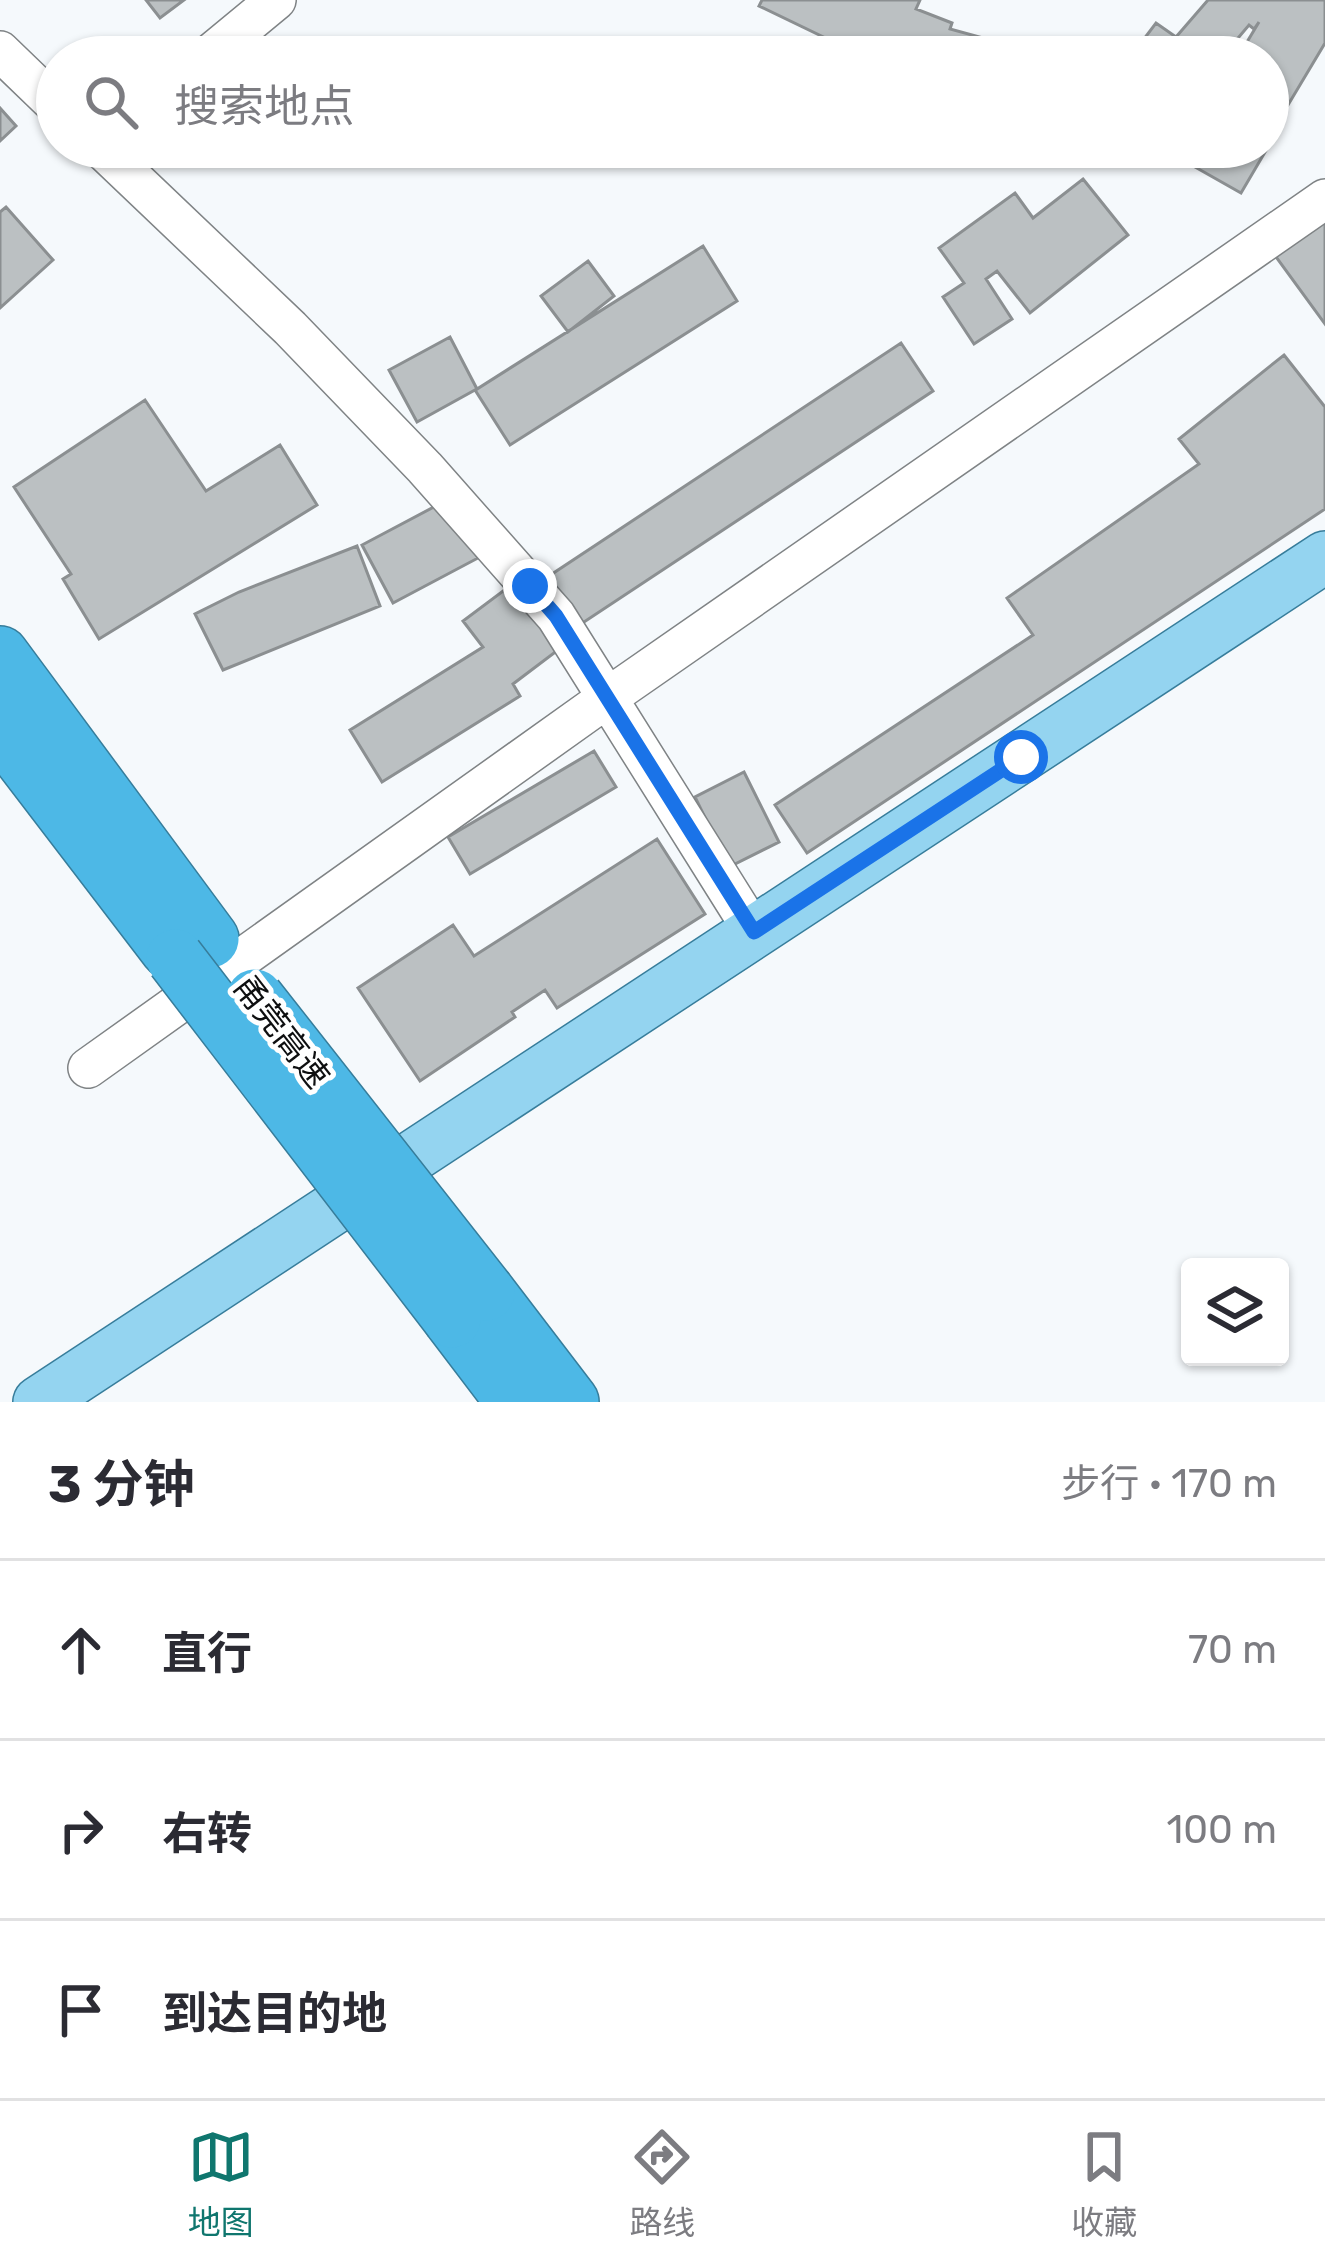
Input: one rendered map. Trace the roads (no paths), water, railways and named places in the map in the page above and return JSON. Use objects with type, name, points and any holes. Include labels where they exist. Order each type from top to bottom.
[{"type":"highway","name":"甬莞高速","points":[[0,655],[193,948]]},
{"type":"highway","name":"甬莞高速","points":[[0,728],[193,948],[469,1306],[570,1402]]},
{"type":"highway","name":"甬莞高速","points":[[469,1306],[515,1402]]},
{"type":"main road","points":[[39,1402],[1325,557]]},
{"type":"street","points":[[232,36],[276,0]]},
{"type":"street","points":[[0,51],[36,86]]},
{"type":"street","points":[[122,168],[290,328],[425,468],[556,616],[754,932]]},
{"type":"street","points":[[88,1068],[607,698],[1325,200]]}]
